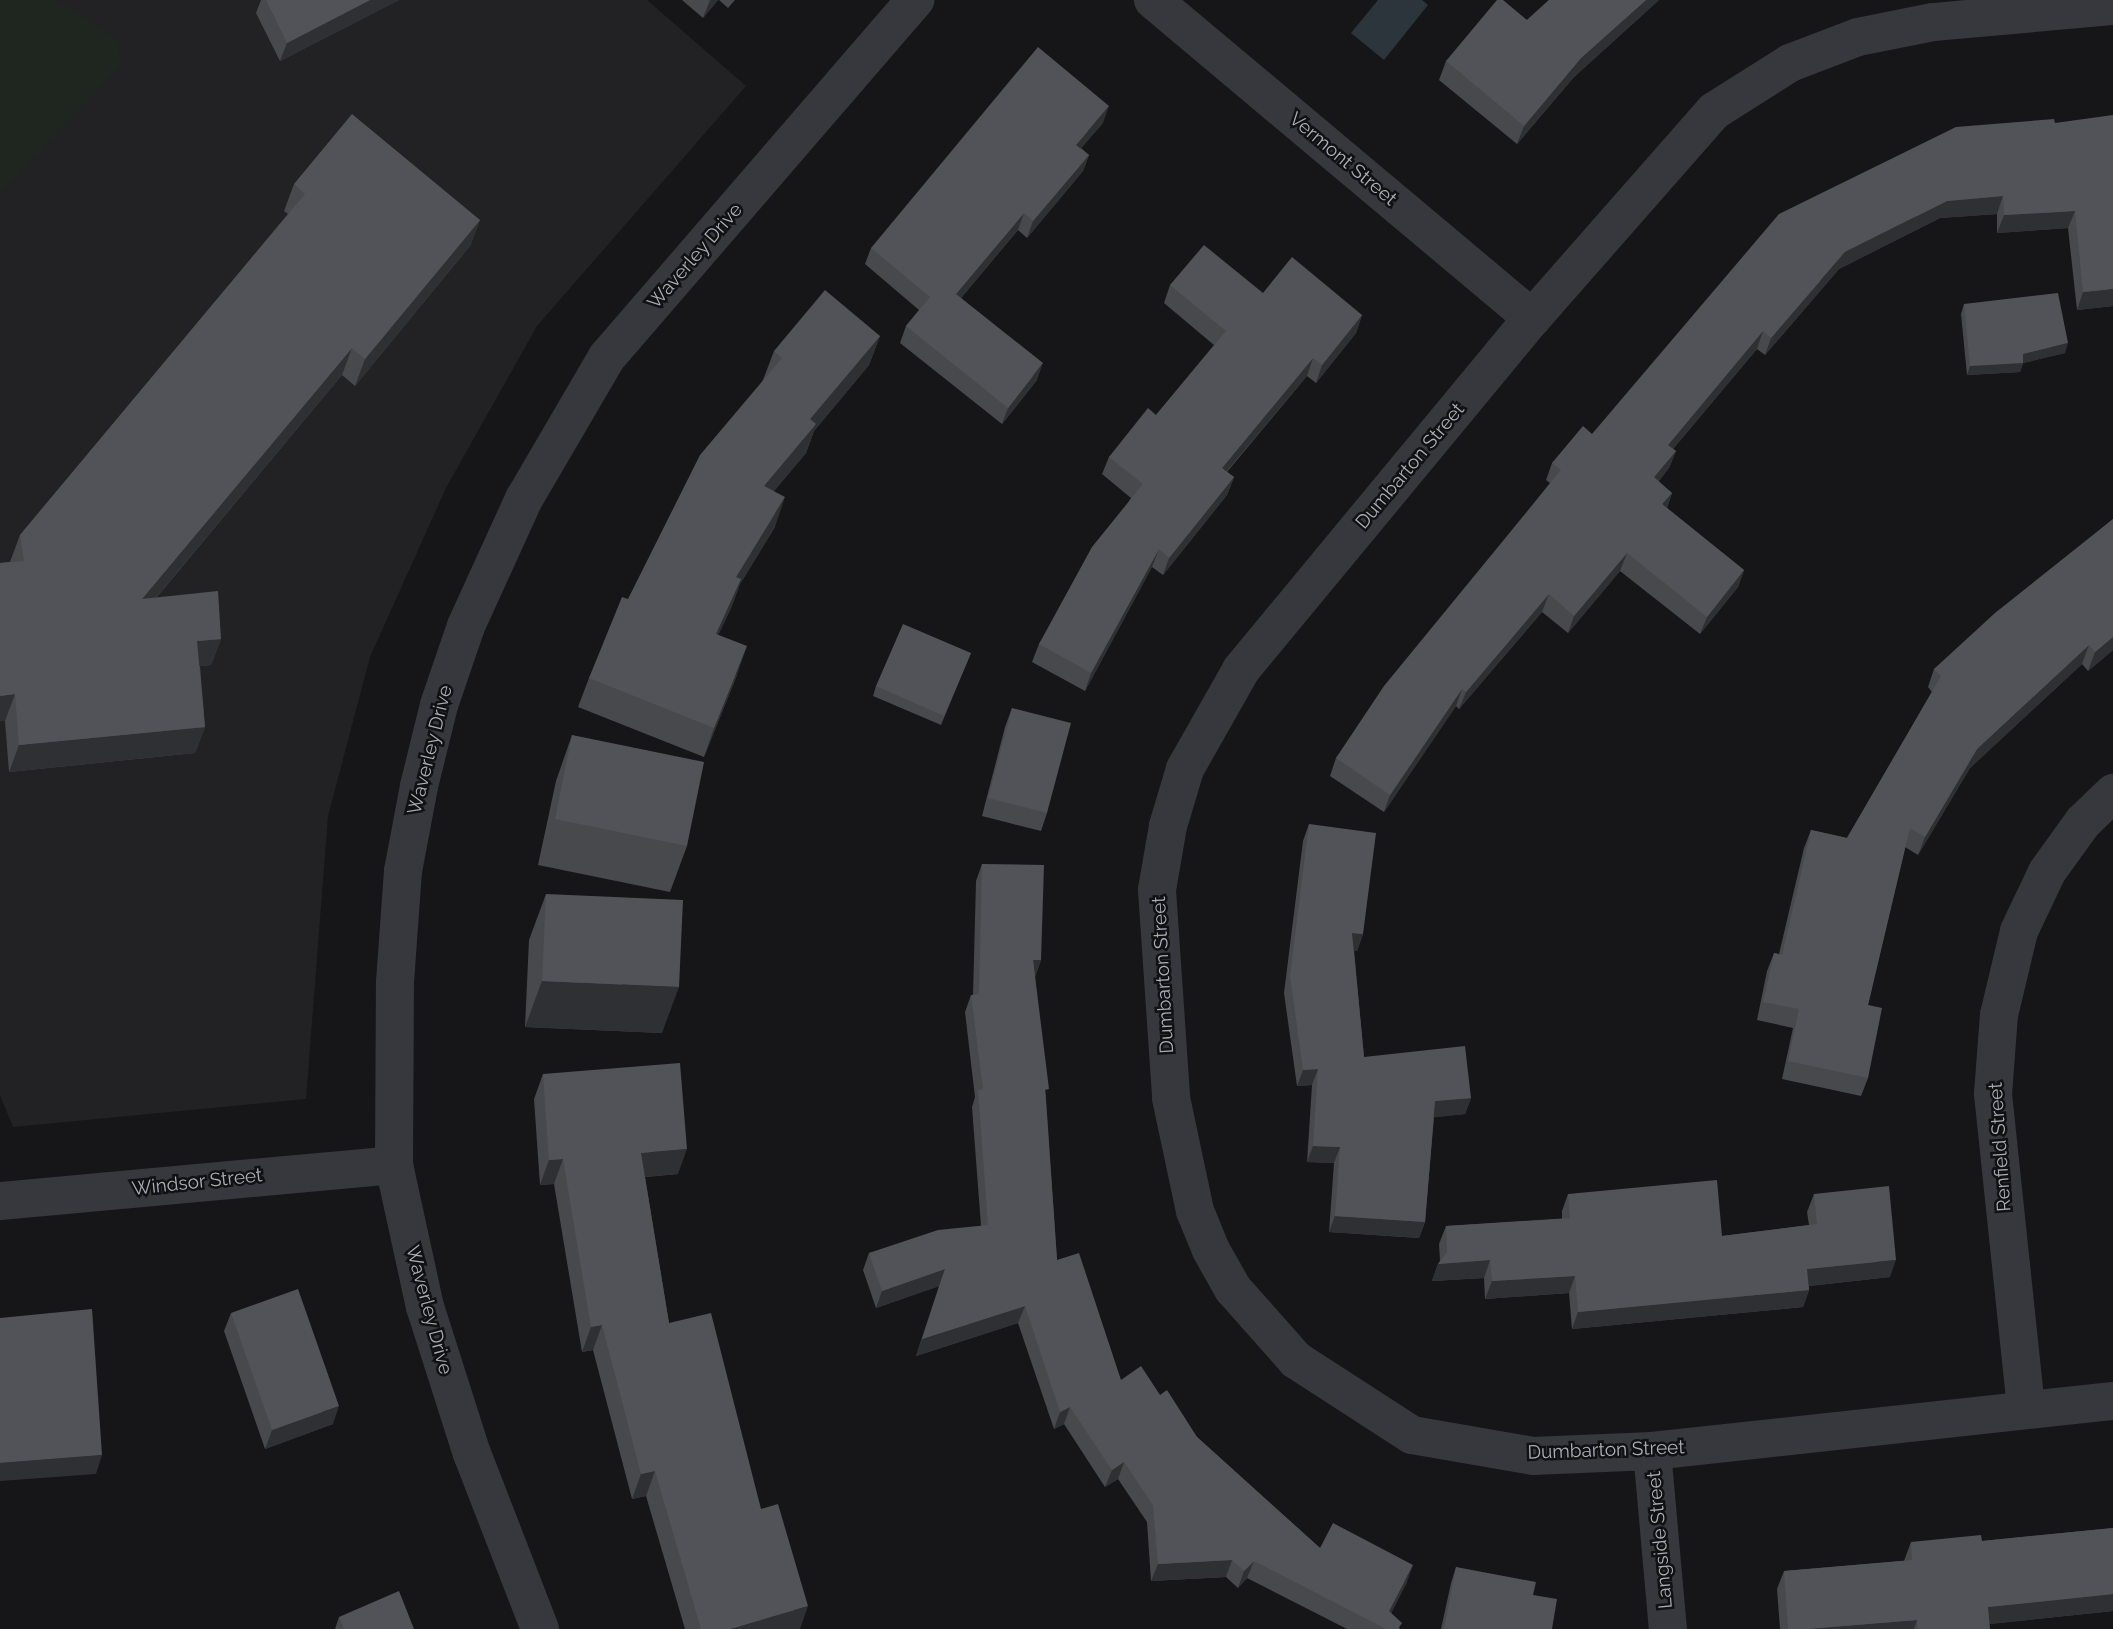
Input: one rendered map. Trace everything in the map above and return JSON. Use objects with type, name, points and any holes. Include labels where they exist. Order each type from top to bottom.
[{"type":"street","name":"Waverley Drive","points":[[540,1629],[472,1454],[425,1307],[394,1166],[395,982],[404,871],[439,705],[466,626],[524,499],[607,358],[915,0]]},
{"type":"street","name":"Vermont Street","points":[[1153,0],[1532,318]]},
{"type":"street","name":"Dumbarton Street","points":[[2113,6],[1933,22],[1858,37],[1790,63],[1735,95],[1694,130],[1532,318],[1241,670],[1185,769],[1168,826],[1157,890],[1171,1098],[1195,1211],[1211,1250],[1256,1319],[1296,1360],[1328,1384],[1412,1435],[1533,1456],[1652,1451],[2026,1408],[2113,1401]]},
{"type":"street","name":"Renfield Street","points":[[2026,1408],[1993,1094],[1998,1015],[2019,931],[2047,872],[2083,822],[2113,793]]},
{"type":"street","name":"Windsor Street","points":[[0,1201],[394,1166]]},
{"type":"street","name":"Langside Street","points":[[1652,1451],[1668,1629]]},
{"type":"shaded area","points":[[0,0],[647,0],[746,86],[537,326],[446,488],[370,657],[328,816],[306,1099],[13,1127],[0,1095]]},
{"type":"shaded area","points":[[0,0],[56,0],[117,39],[121,65],[0,193]]},
{"type":"shaded area","points":[[1378,0],[1422,0],[1428,5],[1384,60],[1351,33]]},
{"type":"building","points":[[266,0],[370,0],[287,43]]},
{"type":"building","points":[[1497,0],[1503,0],[1527,20],[1549,0],[1646,0],[1581,58],[1524,126],[1446,61]]},
{"type":"building","points":[[1038,47],[1109,106],[1076,145],[1089,155],[1033,221],[1024,213],[956,294],[1043,363],[1008,408],[906,326],[930,297],[871,248]]},
{"type":"building","points":[[352,114],[480,220],[365,359],[352,348],[142,599],[218,591],[221,639],[197,641],[205,727],[19,745],[15,694],[0,696],[0,563],[24,561],[20,535],[305,194],[294,184]]},
{"type":"building","points":[[2113,115],[2113,289],[2083,292],[2075,211],[2004,215],[2003,196],[1947,201],[1845,252],[1771,338],[1763,331],[1668,445],[1676,451],[1654,477],[1672,493],[1662,504],[1744,570],[1707,617],[1627,553],[1574,616],[1549,594],[1466,692],[1462,689],[1390,795],[1336,758],[1384,686],[1561,470],[1552,463],[1583,426],[1592,434],[1779,214],[1956,127],[2054,119],[2055,123]]},
{"type":"building","points":[[1204,245],[1263,293],[1292,257],[1362,315],[1322,365],[1313,358],[1222,468],[1234,477],[1169,558],[1159,549],[1091,673],[1039,644],[1092,547],[1143,484],[1109,457],[1148,408],[1156,415],[1226,331],[1170,285]]},
{"type":"building","points":[[825,290],[880,336],[810,419],[816,424],[764,486],[785,497],[736,577],[741,579],[716,634],[747,646],[714,728],[589,678],[622,597],[628,599],[700,455],[782,358],[774,351]]},
{"type":"building","points":[[2058,293],[2068,343],[2023,354],[2023,363],[1970,366],[1964,304]]},
{"type":"building","points":[[2113,519],[2113,637],[2095,652],[2089,645],[1977,749],[1925,837],[1910,828],[1868,1005],[1882,1008],[1868,1078],[1788,1061],[1799,1009],[1763,1002],[1774,953],[1782,955],[1811,830],[1847,838],[1941,676],[1934,669],[1995,613]]},
{"type":"building","points":[[903,624],[971,653],[944,716],[876,686]]},
{"type":"building","points":[[1012,708],[1071,723],[1047,813],[988,798]]},
{"type":"building","points":[[572,735],[704,762],[687,846],[555,819]]},
{"type":"building","points":[[1309,824],[1376,833],[1363,934],[1352,933],[1364,1057],[1465,1046],[1471,1098],[1435,1101],[1425,1222],[1335,1216],[1340,1147],[1313,1146],[1318,1069],[1303,1070],[1290,976]]},
{"type":"building","points":[[982,864],[1044,865],[1041,960],[1033,960],[1049,1089],[1045,1090],[1057,1260],[1079,1253],[1121,1380],[1141,1366],[1160,1395],[1167,1390],[1197,1437],[1320,1548],[1333,1523],[1413,1565],[1389,1611],[1402,1623],[1398,1629],[1386,1629],[1254,1561],[1244,1571],[1232,1560],[1158,1564],[1153,1505],[1124,1462],[1112,1470],[1070,1407],[1060,1412],[1025,1306],[922,1339],[945,1269],[882,1291],[869,1253],[938,1230],[988,1225],[978,1090],[983,1089],[971,995],[979,994]]},
{"type":"building","points":[[546,894],[683,900],[679,987],[542,981]]},
{"type":"building","points":[[680,1063],[687,1149],[641,1153],[669,1323],[711,1313],[761,1509],[778,1504],[808,1606],[730,1629],[701,1629],[655,1471],[641,1474],[602,1325],[591,1327],[563,1159],[549,1160],[543,1074]]},
{"type":"building","points":[[1717,1180],[1722,1236],[1817,1224],[1814,1194],[1889,1186],[1896,1260],[1807,1269],[1809,1290],[1578,1312],[1575,1276],[1492,1281],[1490,1260],[1438,1264],[1447,1252],[1446,1226],[1570,1218],[1568,1194]]},
{"type":"building","points":[[298,1289],[339,1406],[272,1430],[231,1313]]},
{"type":"building","points":[[92,1309],[102,1455],[0,1463],[0,1318]]},
{"type":"building","points":[[2113,1528],[2113,1594],[1988,1607],[1990,1629],[1918,1629],[1917,1620],[1788,1629],[1784,1571],[1912,1560],[1911,1542],[1981,1535],[1982,1541]]},
{"type":"building","points":[[1456,1567],[1536,1582],[1533,1595],[1557,1599],[1552,1629],[1444,1629]]},
{"type":"building","points":[[399,1591],[414,1629],[344,1629],[339,1617]]}]
